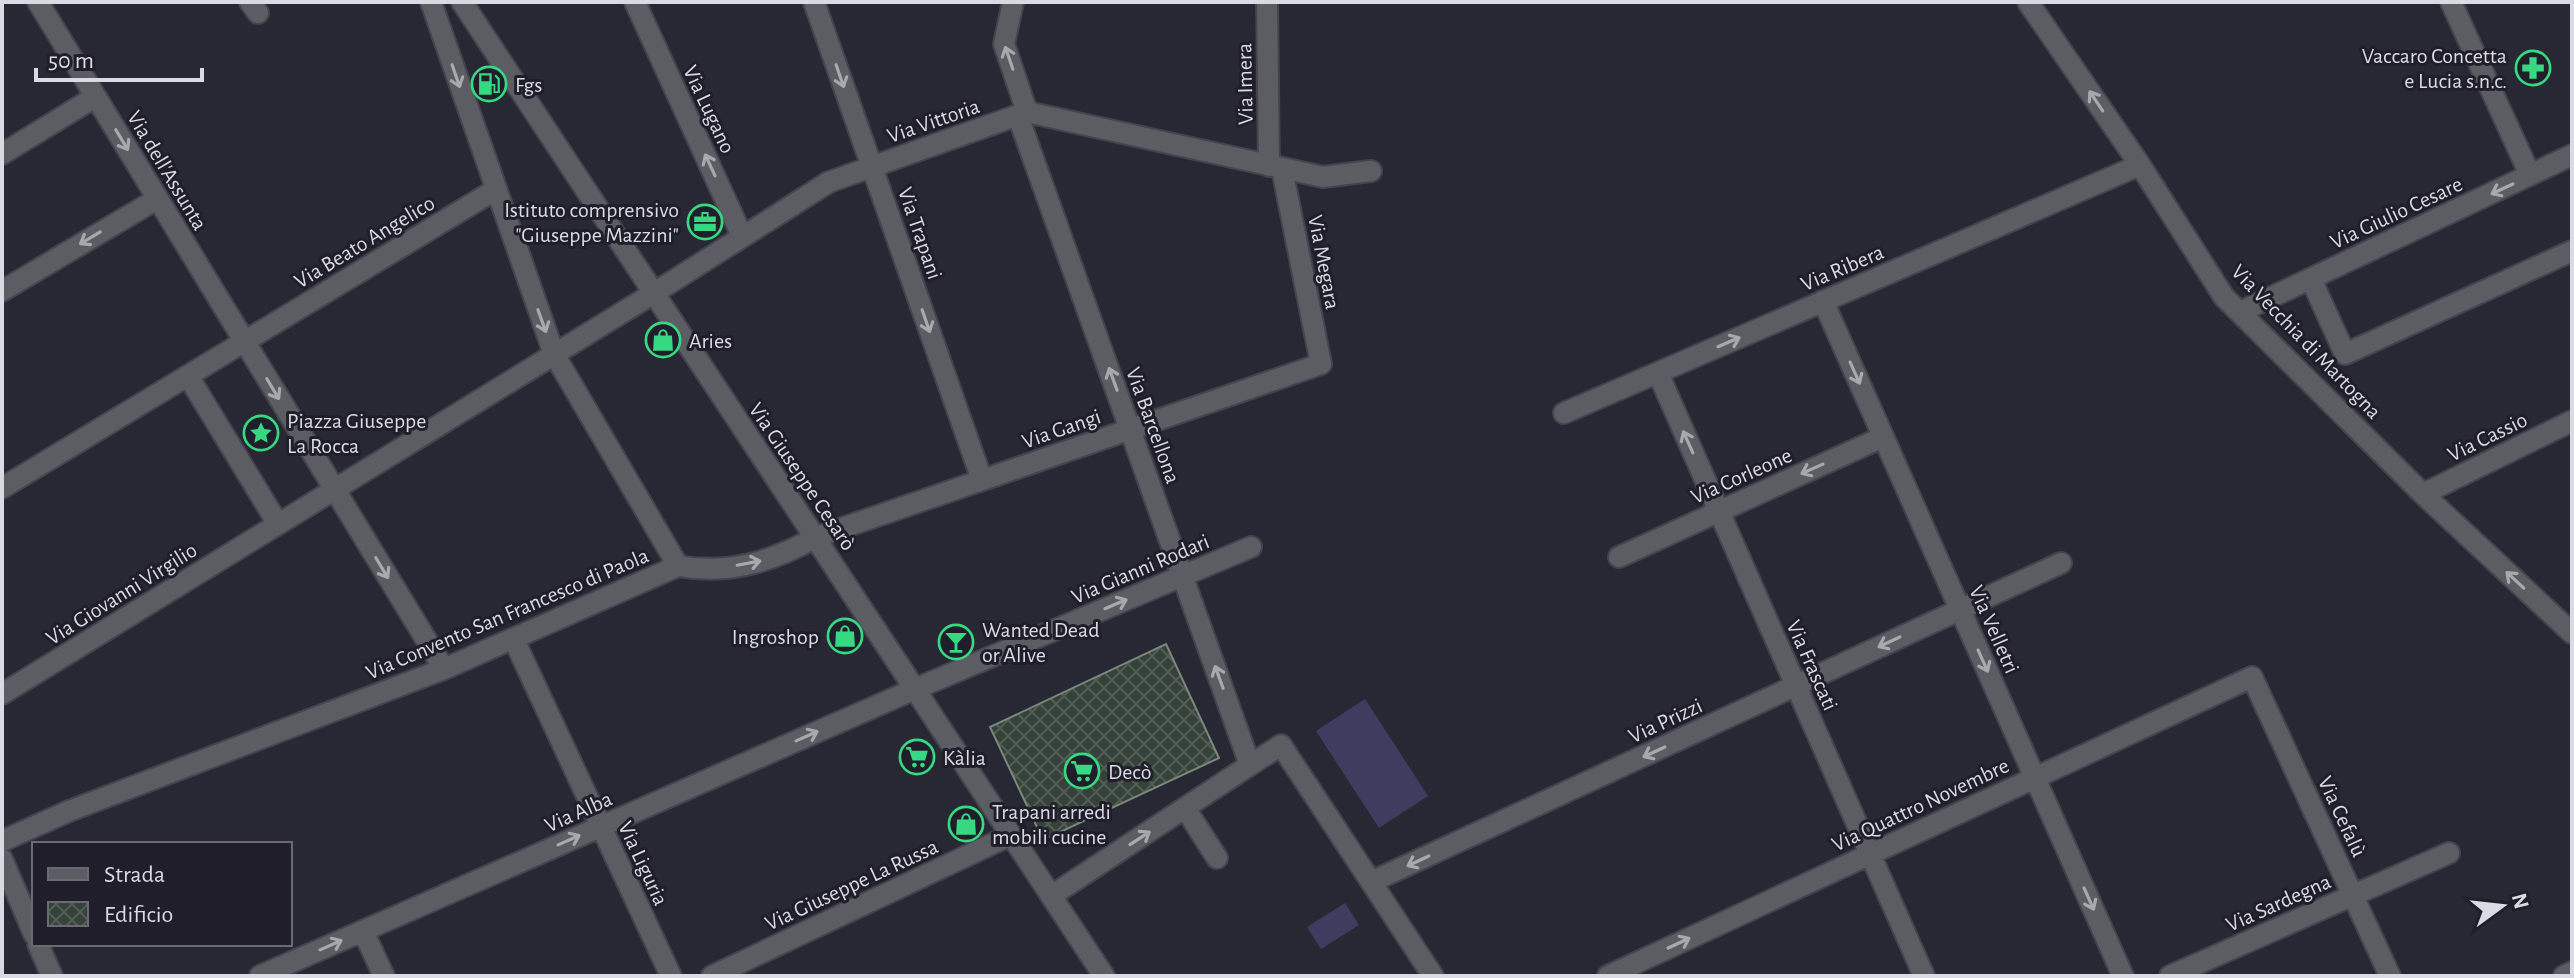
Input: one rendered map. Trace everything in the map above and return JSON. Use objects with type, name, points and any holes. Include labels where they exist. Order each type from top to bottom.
[{"type":"street","name":"Via dell'Assunta","points":[[38,2],[233,323],[251,337],[341,491]]},
{"type":"street","name":"Via Convento San Francesco di Paola","points":[[2,841],[69,811],[444,669],[678,566],[554,354],[431,2]]},
{"type":"street","name":"Via Giuseppe Cesarò","points":[[462,2],[1104,976]]},
{"type":"street","name":"Via Lugano","points":[[635,2],[742,236]]},
{"type":"street","name":"Via Trapani","points":[[814,2],[982,480]]},
{"type":"street","name":"Via Barcellona","points":[[1013,2],[1004,44],[1023,114],[1130,429],[1248,758]]},
{"type":"street","name":"Via Imera","points":[[1267,2],[1276,168]]},
{"type":"street","name":"Via Vecchia di Martogna","points":[[2028,2],[2140,165],[2224,297],[2423,494],[2572,633]]},
{"type":"street","points":[[2451,2],[2530,175]]},
{"type":"street","points":[[2,154],[95,97]]},
{"type":"street","points":[[1023,114],[1323,177],[1371,171]]},
{"type":"street","name":"Via Vittoria","points":[[554,354],[829,182],[1023,114]]},
{"type":"street","name":"Via Giulio Cesare","points":[[2240,312],[2572,155]]},
{"type":"street","name":"Via Ribera","points":[[1564,413],[2140,165]]},
{"type":"street","name":"Via Megara","points":[[1276,168],[1321,364]]},
{"type":"street","name":"Via Beato Angelico","points":[[181,380],[495,190]]},
{"type":"street","points":[[2,291],[157,199]]},
{"type":"street","points":[[2311,279],[2345,354],[2572,251]]},
{"type":"street","name":"Via Velletri","points":[[1823,301],[2123,976]]},
{"type":"street","points":[[444,669],[341,491],[554,354]]},
{"type":"street","name":"Via Gangi","points":[[678,566],[709,572],[782,557],[816,537],[1321,364]]},
{"type":"street","name":"Via Frascati","points":[[1658,373],[1924,976]]},
{"type":"street","points":[[2,488],[181,380],[271,528]]},
{"type":"street","name":"Via Cassio","points":[[2423,494],[2572,421]]},
{"type":"street","name":"Via Corleone","points":[[1619,557],[1883,437]]},
{"type":"street","name":"Via Giovanni Virgilio","points":[[2,694],[271,528],[341,491]]},
{"type":"street","name":"Via Gianni Rodari","points":[[915,689],[1251,547]]},
{"type":"street","name":"Via Prizzi","points":[[1380,878],[2061,563]]},
{"type":"street","name":"Via Liguria","points":[[514,640],[671,976]]},
{"type":"street","name":"Via Quattro Novembre","points":[[1608,976],[2252,677]]},
{"type":"street","name":"Via Cefalù","points":[[2252,677],[2390,976]]},
{"type":"street","name":"Via Alba","points":[[260,976],[915,689]]},
{"type":"street","points":[[1051,896],[1185,808],[1248,758],[1281,745],[1380,878],[1412,944],[1433,976]]},
{"type":"street","points":[[1185,808],[1217,858]]},
{"type":"street","name":"Via Giuseppe La Russa","points":[[712,976],[1011,835]]},
{"type":"street","name":"Via Sardegna","points":[[2170,976],[2449,853]]},
{"type":"street","points":[[2,859],[32,929]]},
{"type":"street","points":[[363,931],[384,976]]},
{"type":"street","points":[[39,946],[52,976]]},
{"type":"street","points":[[2564,976],[2572,972]]},
{"type":"shaded area","points":[[1365,699],[1428,796],[1379,828],[1316,731]]},
{"type":"shaded area","points":[[1345,903],[1359,925],[1321,949],[1307,927]]},
{"type":"building","points":[[1166,644],[1219,758],[1043,840],[990,727]]},
{"type":"place","name":"Vaccaro Concetta e Lucia s.n.c.","points":[[2533,68]]},
{"type":"place","name":"Fgs","points":[[489,84]]},
{"type":"place","name":"Istituto comprensivo \"Giuseppe Mazzini\"","points":[[705,222]]},
{"type":"place","name":"Aries","points":[[663,340]]},
{"type":"place","name":"Piazza Giuseppe La Rocca","points":[[261,433]]},
{"type":"place","name":"Ingroshop","points":[[845,636]]},
{"type":"place","name":"Wanted Dead or Alive","points":[[956,642]]},
{"type":"place","name":"Kàlia","points":[[917,757]]},
{"type":"place","name":"Decò","points":[[1082,771]]},
{"type":"place","name":"Trapani arredi mobili cucine","points":[[966,824]]}]
